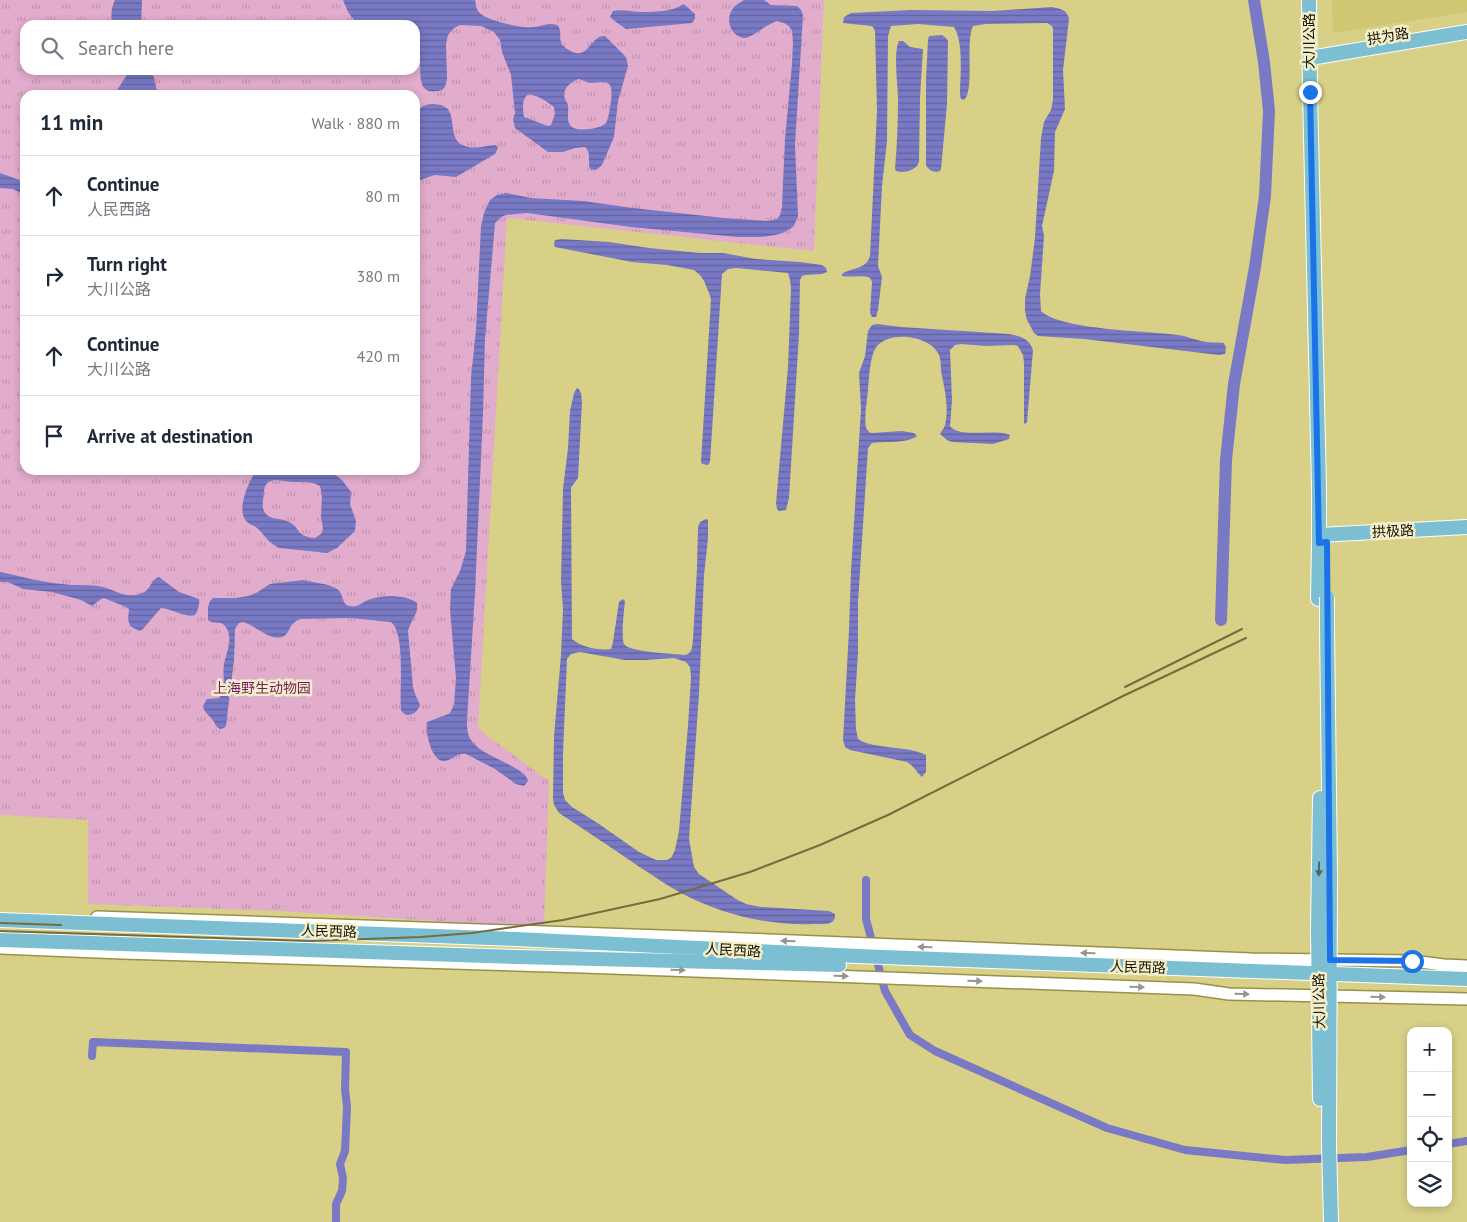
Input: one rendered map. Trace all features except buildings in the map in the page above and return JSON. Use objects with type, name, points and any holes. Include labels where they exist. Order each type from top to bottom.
[{"type":"main road","name":"大川公路","points":[[1309,0],[1314,53]]},
{"type":"main road","name":"大川公路","points":[[1317,0],[1314,53],[1323,539],[1322,598],[1330,864],[1324,978],[1324,1172],[1322,1222]]},
{"type":"main road","name":"拱为路","points":[[1314,53],[1467,23]]},
{"type":"main road","name":"拱为路","points":[[1314,53],[1467,32]]},
{"type":"main road","name":"拱极路","points":[[1323,539],[1467,528]]},
{"type":"main road","name":"拱极路","points":[[1323,539],[1467,535]]},
{"type":"main road","name":"人民西路","points":[[0,920],[516,938],[858,961]]},
{"type":"main road","name":"人民西路","points":[[0,940],[507,957],[858,961],[1324,978],[1467,987]]},
{"type":"main road","name":"人民西路","points":[[1324,978],[1467,979]]},
{"type":"main road","name":"大川公路","points":[[1324,1172],[1331,1222]]},
{"type":"street","name":"人民西路","points":[[0,914],[661,936],[858,961]]},
{"type":"street","name":"人民西路","points":[[0,948],[132,953],[858,961],[1196,973],[1283,960],[1324,978],[1467,999]]},
{"type":"street","name":"人民西路","points":[[1324,978],[1412,961],[1467,966]]},
{"type":"street","points":[[1439,964],[1467,971]]},
{"type":"shaded area","points":[[115,0],[142,0],[141,20],[112,20],[111,12]]},
{"type":"shaded area","points":[[343,0],[475,0],[479,13],[499,22],[529,27],[548,24],[557,25],[560,29],[562,45],[578,53],[587,49],[599,37],[605,36],[626,57],[628,66],[618,101],[614,137],[602,165],[596,170],[590,169],[589,155],[585,147],[563,152],[548,152],[515,128],[511,75],[502,52],[500,40],[494,32],[481,26],[460,25],[454,28],[448,35],[446,44],[447,79],[445,87],[442,90],[428,91],[424,88],[421,79],[420,20],[354,20]],"holes":[[[579,79],[589,83],[606,82],[610,86],[611,95],[607,121],[603,125],[593,128],[577,129],[569,123],[568,106],[564,92],[570,84]],[[529,94],[539,97],[554,107],[555,114],[551,125],[548,126],[524,117],[523,107],[526,96]]]},
{"type":"shaded area","points":[[744,0],[764,0],[771,5],[797,6],[803,15],[795,145],[798,216],[794,226],[774,235],[737,237],[631,227],[527,213],[506,215],[495,223],[485,339],[475,593],[467,728],[471,740],[476,746],[520,771],[526,776],[528,781],[524,786],[516,784],[495,769],[466,754],[460,754],[443,761],[435,756],[432,751],[428,738],[427,722],[450,713],[454,705],[456,678],[450,610],[451,589],[460,571],[466,551],[471,377],[476,330],[481,226],[484,213],[490,200],[497,195],[507,193],[531,198],[583,201],[724,218],[768,221],[777,219],[782,207],[785,139],[792,64],[792,31],[789,26],[777,21],[748,37],[736,35],[729,23],[729,18],[734,7]]},
{"type":"shaded area","points":[[1332,0],[1467,0],[1467,12],[1333,33]]},
{"type":"shaded area","points":[[683,4],[695,14],[695,19],[692,23],[626,29],[610,17],[613,11],[663,11],[674,9]]},
{"type":"shaded area","points":[[1052,7],[1065,11],[1069,19],[1063,70],[1065,109],[1055,132],[1054,171],[1042,226],[1044,236],[1040,294],[1041,311],[1051,317],[1085,326],[1178,335],[1204,342],[1224,343],[1226,348],[1225,354],[1219,355],[1084,339],[1038,336],[1034,333],[1027,320],[1025,299],[1035,238],[1041,138],[1044,122],[1051,110],[1053,100],[1053,29],[1047,23],[973,26],[970,43],[969,86],[964,100],[961,99],[960,95],[960,51],[954,27],[918,24],[891,26],[888,36],[887,141],[882,186],[878,266],[882,277],[876,317],[872,317],[870,313],[872,282],[870,278],[865,276],[842,276],[842,274],[865,264],[870,256],[877,111],[875,31],[871,26],[843,23],[844,17],[851,13],[911,10],[993,11]]},
{"type":"shaded area","points":[[942,35],[948,41],[947,104],[941,169],[936,172],[930,170],[926,165],[926,80],[929,36]]},
{"type":"shaded area","points":[[899,41],[903,41],[910,47],[923,49],[919,162],[913,169],[903,172],[896,171],[895,169],[898,108],[896,61]]},
{"type":"shaded area","points":[[127,75],[153,75],[157,90],[117,90]]},
{"type":"shaded area","points":[[430,104],[442,105],[449,110],[454,133],[459,143],[473,148],[496,145],[498,148],[495,154],[456,177],[435,175],[420,180],[421,108]]},
{"type":"shaded area","points":[[0,173],[20,180],[20,192],[13,189],[0,188]]},
{"type":"shaded area","points":[[555,240],[609,242],[700,253],[723,253],[756,259],[822,265],[826,268],[827,272],[805,275],[800,280],[799,334],[789,498],[786,510],[779,511],[776,503],[788,367],[791,288],[788,273],[737,268],[728,269],[722,274],[710,462],[708,465],[701,462],[711,299],[704,281],[694,270],[667,265],[632,262],[555,247]]},
{"type":"shaded area","points":[[872,325],[1009,334],[1027,340],[1033,350],[1027,422],[1025,424],[1024,363],[1023,355],[1018,346],[961,344],[955,345],[950,350],[952,400],[950,426],[961,432],[995,432],[1010,435],[1009,439],[993,444],[952,442],[940,434],[945,426],[946,400],[940,358],[938,353],[927,342],[909,337],[891,338],[877,346],[873,355],[865,419],[866,428],[871,433],[902,431],[914,433],[917,436],[901,441],[872,443],[868,448],[858,602],[856,729],[858,739],[873,745],[909,750],[926,755],[926,772],[922,777],[907,762],[850,750],[845,747],[843,740],[861,409],[859,373],[865,356],[868,331]]},
{"type":"shaded area","points":[[578,388],[581,393],[582,402],[578,478],[571,488],[572,639],[590,648],[611,649],[619,602],[623,599],[625,601],[623,641],[627,647],[653,652],[685,655],[689,653],[692,649],[693,639],[698,527],[700,522],[708,520],[689,839],[694,867],[699,874],[746,904],[761,907],[829,911],[835,914],[835,918],[831,922],[825,924],[798,924],[764,921],[714,908],[671,888],[559,813],[554,805],[554,736],[563,609],[561,581],[563,489],[570,411],[574,393]],"holes":[[[580,652],[625,660],[674,658],[686,662],[690,667],[688,726],[679,831],[675,850],[671,858],[667,860],[656,860],[639,852],[572,807],[565,800],[563,793],[567,659],[571,654]]]},
{"type":"shaded area","points":[[254,475],[336,475],[351,492],[350,504],[356,521],[355,531],[337,548],[327,553],[279,548],[246,521],[243,516],[243,503],[247,488]],"holes":[[[274,480],[305,482],[320,486],[323,529],[321,534],[315,538],[304,536],[289,522],[272,518],[264,511],[264,491],[267,484]]]},
{"type":"shaded area","points":[[0,572],[66,585],[103,587],[131,595],[141,594],[159,577],[179,592],[199,599],[199,605],[195,615],[191,616],[161,608],[139,631],[130,626],[128,619],[129,609],[126,607],[104,598],[92,606],[81,600],[52,592],[23,589],[8,582],[0,582]]},
{"type":"shaded area","points":[[303,580],[325,584],[337,589],[345,603],[350,606],[386,596],[407,598],[417,603],[417,611],[408,631],[413,687],[420,705],[414,713],[406,715],[401,710],[399,638],[396,628],[391,622],[350,618],[301,619],[292,625],[284,636],[279,638],[243,622],[239,623],[235,629],[234,660],[226,726],[220,729],[216,726],[203,706],[207,699],[219,698],[223,691],[224,664],[229,647],[229,635],[223,624],[208,620],[210,601],[213,598],[248,596],[270,584]]},
{"type":"green space","name":"上海野生动物园","points":[[0,0],[824,0],[814,251],[507,218],[478,729],[549,781],[544,928],[280,911],[88,904],[88,820],[0,815]]},
{"type":"waterway","points":[[1221,620],[1226,460],[1234,384],[1255,267],[1265,196],[1269,111],[1264,62],[1254,0]]},
{"type":"waterway","points":[[866,880],[866,919],[885,991],[910,1035],[935,1051],[1107,1128],[1185,1150],[1285,1160],[1367,1157],[1407,1151]]},
{"type":"waterway","points":[[92,1056],[93,1042],[346,1052],[345,1089],[347,1107],[345,1151],[340,1164],[343,1178],[342,1191],[336,1204],[336,1222]]},
{"type":"waterway","points":[[1452,1143],[1467,1141]]},
{"type":"railway","points":[[1125,687],[1242,629]]},
{"type":"railway","points":[[0,931],[311,941],[421,937],[472,933],[563,920],[660,899],[750,872],[820,845],[888,815],[1123,696],[1246,638]]},
{"type":"railway","points":[[0,923],[61,925]]},
{"type":"route","points":[[1310,92],[1319,543],[1327,542],[1328,585],[1330,960],[1412,961]]}]
